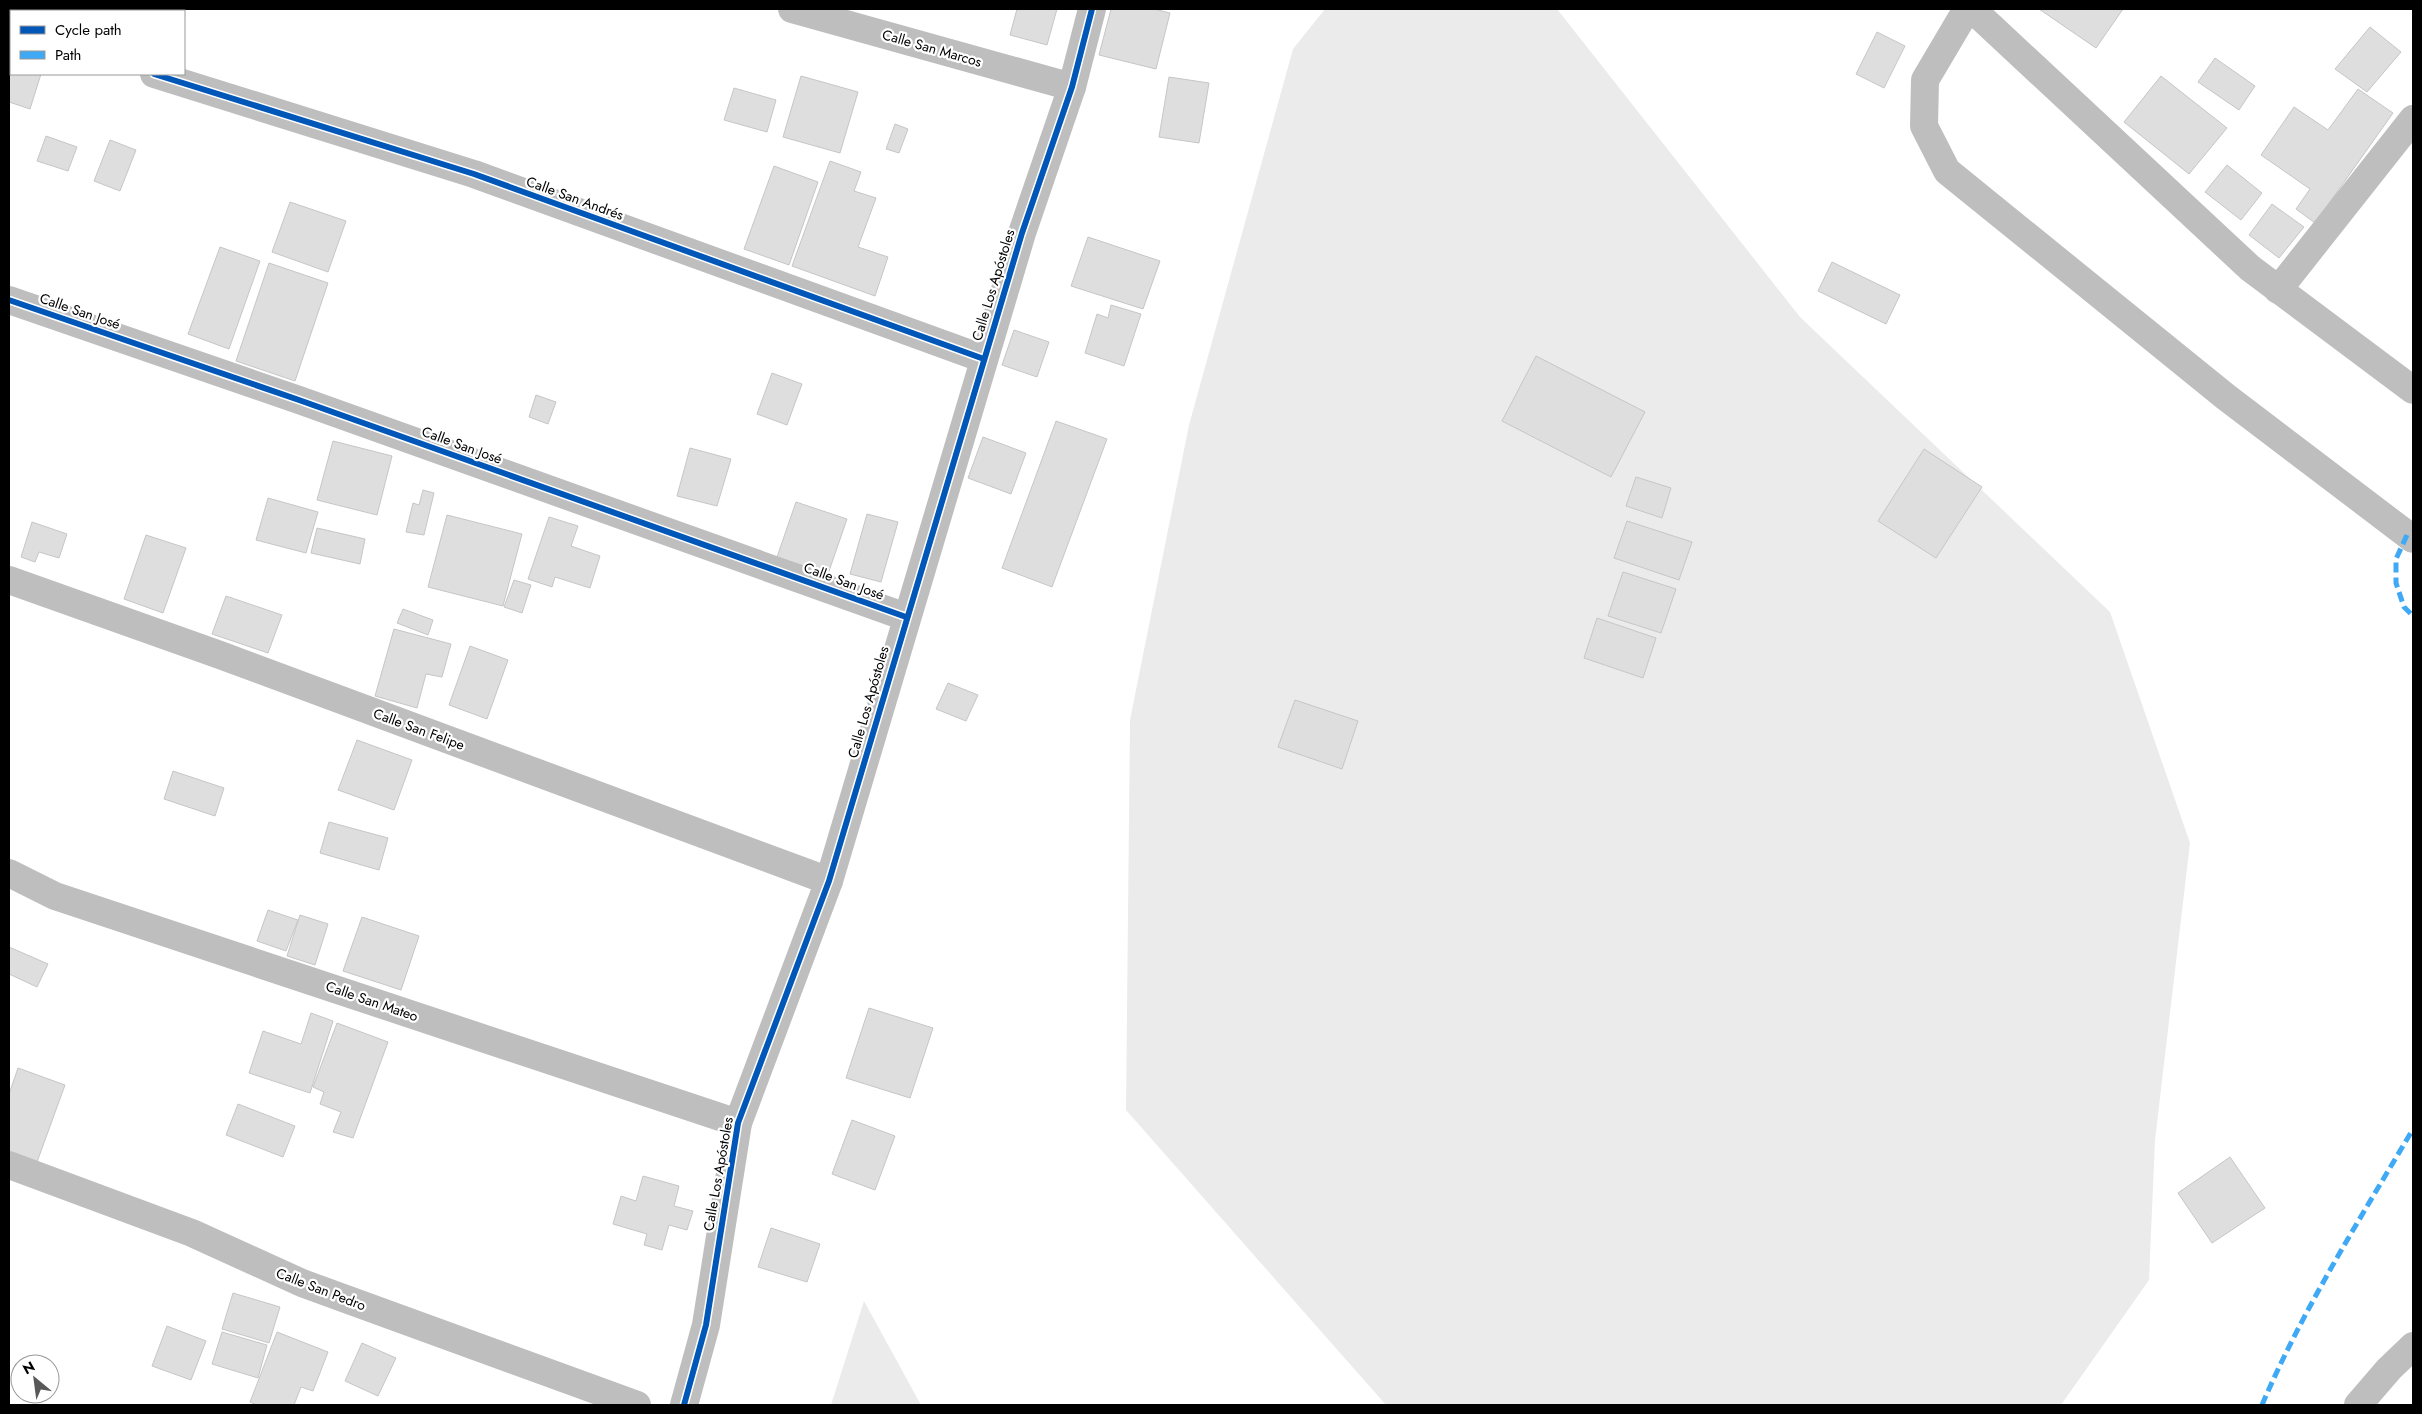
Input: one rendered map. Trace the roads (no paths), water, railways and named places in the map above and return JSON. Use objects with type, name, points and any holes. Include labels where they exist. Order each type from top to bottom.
[{"type":"street","name":"Calle San Marcos","points":[[792,9],[1072,87]]},
{"type":"street","name":"Calle Los Apóstoles","points":[[684,1405],[706,1325],[738,1123],[829,881],[906,617],[1022,234],[1072,87],[1092,9]]},
{"type":"street","points":[[1967,9],[1925,80],[1924,126],[1947,171],[2226,398],[2413,539]]},
{"type":"street","points":[[1972,9],[2250,268],[2413,390]]},
{"type":"street","name":"Calle San Andrés","points":[[157,75],[474,174],[984,359]]},
{"type":"street","points":[[2278,290],[2413,119]]},
{"type":"street","name":"Calle San José","points":[[9,300],[308,404],[906,617]]},
{"type":"street","name":"Calle San Felipe","points":[[9,580],[220,655],[829,881]]},
{"type":"street","name":"Calle San Mateo","points":[[9,873],[55,896],[738,1123]]},
{"type":"street","name":"Calle San Pedro","points":[[9,1165],[192,1233],[302,1283],[637,1405]]},
{"type":"street","points":[[2358,1405],[2389,1369],[2413,1346]]}]
